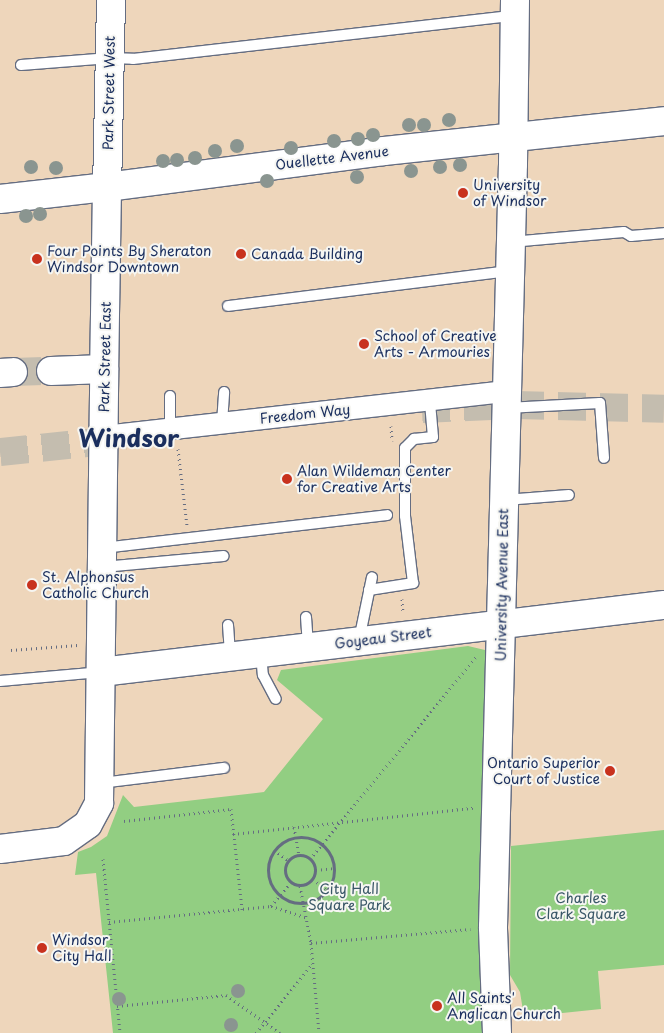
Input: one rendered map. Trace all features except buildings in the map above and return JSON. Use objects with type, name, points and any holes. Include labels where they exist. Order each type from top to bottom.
[{"type":"street","name":"Park Street West","points":[[108,187],[111,0]]},
{"type":"street","name":"University Avenue East","points":[[497,1033],[493,927],[513,137],[514,8]]},
{"type":"street","name":"Ouellette Avenue","points":[[0,199],[513,137],[664,121]]},
{"type":"street","name":"Park Street East","points":[[0,849],[64,841],[88,824],[99,803],[108,187]]},
{"type":"street","points":[[51,371],[104,368]]},
{"type":"street","name":"Freedom Way","points":[[103,436],[430,400],[506,400]]},
{"type":"street","name":"Goyeau Street","points":[[101,672],[664,605]]},
{"type":"lane","points":[[22,66],[110,58],[133,59],[514,8]]},
{"type":"lane","points":[[510,242],[624,232],[631,236],[664,233]]},
{"type":"lane","points":[[228,306],[509,271]]},
{"type":"lane","points":[[222,423],[224,392]]},
{"type":"lane","points":[[170,396],[170,429]]},
{"type":"lane","points":[[369,590],[413,583],[405,516],[405,448],[414,439],[433,437],[430,400]]},
{"type":"lane","points":[[506,400],[600,403],[604,458]]},
{"type":"lane","points":[[504,500],[569,495]]},
{"type":"lane","points":[[103,557],[387,515]]},
{"type":"lane","points":[[103,557],[223,556]]},
{"type":"lane","points":[[359,641],[372,577]]},
{"type":"lane","points":[[306,617],[308,647]]},
{"type":"lane","points":[[228,625],[230,656]]},
{"type":"lane","points":[[261,653],[263,675],[276,700]]},
{"type":"lane","points":[[0,681],[101,672]]},
{"type":"lane","points":[[100,783],[224,768]]},
{"type":"path","points":[[178,449],[187,529]]},
{"type":"path","points":[[402,591],[403,612]]},
{"type":"path","points":[[11,650],[78,645]]},
{"type":"path","points":[[310,859],[481,651]]},
{"type":"path","points":[[234,834],[482,808]]},
{"type":"path","points":[[124,821],[231,809],[242,909]]},
{"type":"path","points":[[294,827],[299,855]]},
{"type":"path","points":[[306,837],[322,844],[328,851],[334,868],[331,883],[327,890],[313,901],[304,904],[279,896],[269,879],[270,859],[274,850],[280,844],[296,838],[306,837]]},
{"type":"path","points":[[274,850],[288,860]]},
{"type":"path","points":[[288,860],[299,855],[310,859],[316,870],[313,879],[300,886]]},
{"type":"path","points":[[103,859],[120,1033]]},
{"type":"path","points":[[288,860],[285,874],[290,882],[300,886]]},
{"type":"path","points":[[316,870],[334,868]]},
{"type":"path","points":[[313,879],[327,890]]},
{"type":"path","points":[[271,906],[290,882]]},
{"type":"path","points":[[300,886],[311,943],[319,1033]]},
{"type":"path","points":[[109,922],[271,906],[306,918]]},
{"type":"path","points":[[311,943],[478,928]]},
{"type":"path","points":[[256,1033],[313,962]]},
{"type":"path","points":[[117,1006],[226,995],[280,1033]]},
{"type":"shaded area","points":[[0,0],[664,0],[664,1033],[0,1033]]},
{"type":"green space","name":"City Hall Square Park","points":[[468,646],[485,650],[491,664],[487,1033],[113,1033],[96,873],[75,875],[78,852],[91,847],[107,836],[123,795],[134,807],[264,792],[323,719],[277,680],[281,670]]},
{"type":"green space","name":"Charles Clark Square","points":[[664,830],[664,965],[598,971],[601,1009],[524,1017],[520,992],[510,975],[511,846]]},
{"type":"tunnel","points":[[13,372],[51,371]]},
{"type":"tunnel","points":[[422,409],[516,405],[664,409]]},
{"type":"tunnel","points":[[0,452],[125,439]]},
{"type":"place","name":"University of Windsor","points":[[463,193]]},
{"type":"place","name":"Canada Building","points":[[241,254]]},
{"type":"place","name":"Four Points By Sheraton Windsor Downtown","points":[[37,259]]},
{"type":"place","name":"School of Creative Arts - Armouries","points":[[364,344]]},
{"type":"place","name":"Alan Wildeman Center for Creative Arts","points":[[287,479]]},
{"type":"place","name":"St. Alphonsus Catholic Church","points":[[32,585]]},
{"type":"place","name":"Ontario Superior Court of Justice","points":[[610,771]]},
{"type":"place","name":"Windsor City Hall","points":[[42,948]]},
{"type":"place","name":"All Saints' Anglican Church","points":[[437,1006]]},
{"type":"district","name":"Windsor","points":[[129,438]]}]
